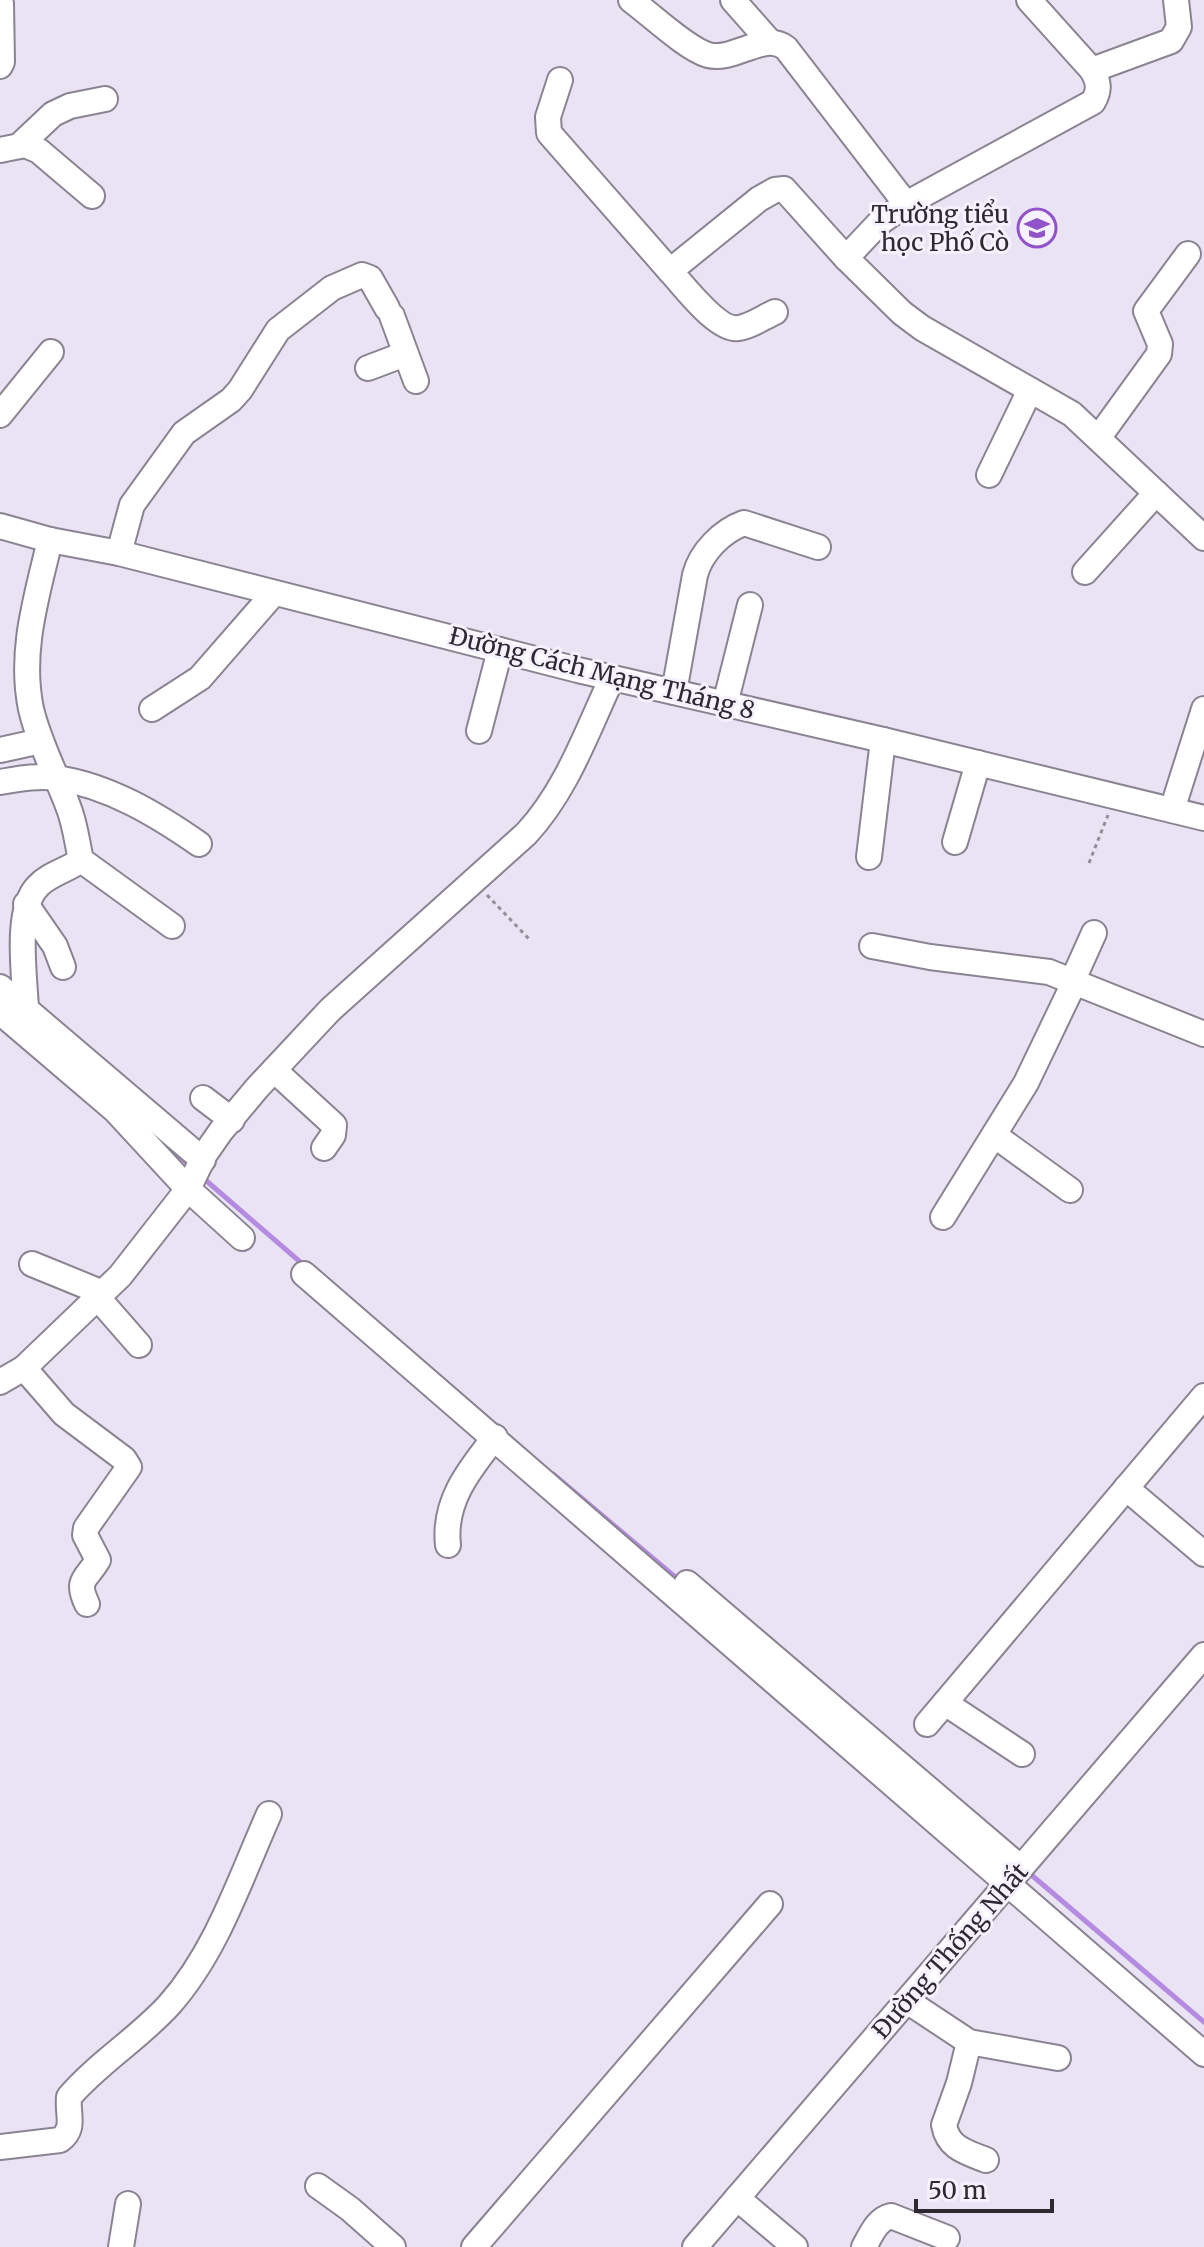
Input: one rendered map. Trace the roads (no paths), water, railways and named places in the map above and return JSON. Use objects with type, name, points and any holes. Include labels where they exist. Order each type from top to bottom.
[{"type":"street","points":[[631,0],[709,55],[724,56],[779,42],[906,204]]},
{"type":"street","points":[[733,0],[770,42]]},
{"type":"street","points":[[846,258],[879,223],[906,204],[1093,102],[1098,92],[1098,80],[1092,70],[1029,0]]},
{"type":"street","points":[[1092,70],[1171,41],[1179,27],[1176,0]]},
{"type":"street","points":[[0,66],[1,4]]},
{"type":"street","points":[[560,80],[548,117],[549,133],[670,271],[726,326],[738,328],[775,312]]},
{"type":"street","points":[[10,148],[53,114],[70,106],[105,99]]},
{"type":"street","points":[[10,148],[39,151],[92,196]]},
{"type":"street","points":[[670,271],[759,199],[775,190],[784,189],[846,258],[902,313],[922,328],[1072,414],[1204,538]]},
{"type":"street","points":[[1099,437],[1159,354],[1160,344],[1146,311],[1188,254]]},
{"type":"street","points":[[119,553],[132,505],[184,433],[231,400],[278,330],[332,288],[362,275],[370,278],[391,308],[414,351],[416,381]]},
{"type":"street","points":[[368,368],[414,351]]},
{"type":"street","points":[[0,415],[51,352]]},
{"type":"street","points":[[989,475],[1030,390]]},
{"type":"street","points":[[1085,572],[1156,493]]},
{"type":"street","points":[[674,692],[695,575],[706,551],[744,523],[818,547]]},
{"type":"street","name":"Đường Cách Mạng Tháng 8","points":[[0,526],[50,540],[119,553],[612,678],[1204,818]]},
{"type":"street","points":[[50,540],[27,637],[31,706],[41,741],[69,809],[81,860],[172,926]]},
{"type":"street","points":[[152,709],[200,678],[274,593]]},
{"type":"street","points":[[725,704],[750,605]]},
{"type":"street","points":[[479,731],[500,650]]},
{"type":"street","points":[[0,1382],[24,1368],[101,1296],[133,1261],[196,1174],[216,1139],[274,1070],[350,990],[526,834],[545,813],[559,792],[612,678]]},
{"type":"street","points":[[1172,810],[1204,709]]},
{"type":"street","points":[[869,857],[883,740]]},
{"type":"street","points":[[0,750],[41,741]]},
{"type":"street","points":[[955,842],[978,763]]},
{"type":"street","points":[[0,782],[56,777],[132,802],[199,844]]},
{"type":"street","points":[[26,1010],[26,904],[41,882],[81,860]]},
{"type":"street","points":[[26,904],[55,946],[63,967]]},
{"type":"street","points":[[943,1217],[1026,1083],[1094,933]]},
{"type":"street","points":[[872,946],[930,957],[1033,968],[1204,1034]]},
{"type":"street","points":[[0,987],[196,1174],[242,1238]]},
{"type":"street","points":[[0,1012],[196,1174]]},
{"type":"street","points":[[274,1070],[334,1125],[333,1135],[324,1148]]},
{"type":"street","points":[[203,1098],[232,1120]]},
{"type":"street","points":[[994,1135],[1070,1190]]},
{"type":"street","points":[[32,1264],[101,1296],[139,1345]]},
{"type":"street","points":[[1014,1876],[835,1732],[495,1437],[309,1270],[1014,1876],[1204,2054]]},
{"type":"street","points":[[24,1368],[64,1414],[124,1459],[129,1467],[86,1528],[85,1535],[98,1560],[82,1581],[81,1589],[87,1604]]},
{"type":"street","points":[[927,1724],[1204,1396]]},
{"type":"street","points":[[448,1545],[448,1524],[458,1488],[495,1437]]},
{"type":"street","points":[[1126,1488],[1204,1554]]},
{"type":"street","name":"Đường Thống Nhất","points":[[695,2247],[1204,1655]]},
{"type":"street","points":[[945,1703],[1022,1754]]},
{"type":"street","points":[[0,2147],[60,2140],[67,2134],[71,2126],[69,2097],[144,2032],[192,1975],[215,1937],[269,1814]]},
{"type":"street","points":[[474,2247],[770,1904]]},
{"type":"street","points":[[907,2001],[969,2042],[1058,2058]]},
{"type":"street","points":[[969,2042],[944,2125],[951,2143],[958,2149],[986,2160]]},
{"type":"street","points":[[318,2186],[393,2247]]},
{"type":"street","points":[[737,2198],[795,2247]]},
{"type":"street","points":[[121,2247],[128,2204]]},
{"type":"street","points":[[864,2247],[877,2225],[885,2217],[891,2216],[947,2238]]},
{"type":"waterway","points":[[157,1137],[192,1167]]},
{"type":"waterway","points":[[202,1177],[306,1267]]},
{"type":"waterway","points":[[553,1474],[680,1581]]},
{"type":"waterway","points":[[1028,1872],[1204,2022]]},
{"type":"place","name":"Trường tiểu học Phố Cò","points":[[1037,228]]}]
